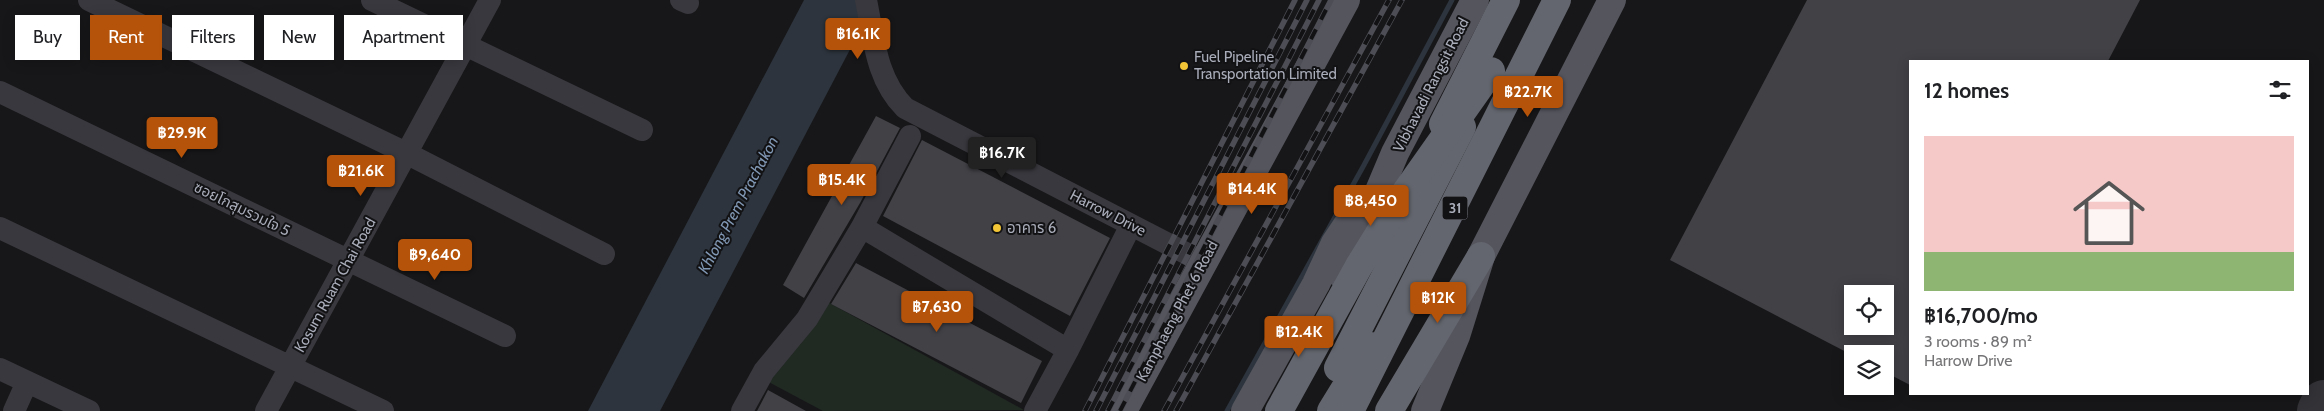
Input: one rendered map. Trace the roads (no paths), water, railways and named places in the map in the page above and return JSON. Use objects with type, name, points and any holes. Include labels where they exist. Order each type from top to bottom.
[{"type":"highway","name":"Vibhavadi Rangsit Road","points":[[1293,411],[1395,221],[1506,0]]},
{"type":"highway","name":"31","points":[[1314,411],[1526,0]]},
{"type":"highway","name":"31","points":[[1350,411],[1557,0]]},
{"type":"highway","name":"31","points":[[1331,411],[1517,106],[1570,0]]},
{"type":"highway","points":[[1279,411],[1359,266],[1400,200],[1491,71]]},
{"type":"highway","points":[[1389,411],[1481,256]]},
{"type":"main road","name":"Kamphaeng Phet 6 Road","points":[[1123,411],[1346,0]]},
{"type":"main road","name":"Vibhavadi Rangsit Road","points":[[1266,411],[1356,248],[1395,153],[1476,0]]},
{"type":"main road","points":[[1426,409],[1456,336],[1481,256],[1612,0]]},
{"type":"main road","points":[[1245,411],[1316,284],[1335,243],[1395,153]]},
{"type":"street","points":[[89,0],[406,153],[604,254]]},
{"type":"street","points":[[372,0],[642,130]]},
{"type":"street","name":"Kosum Ruam Chai Road","points":[[266,411],[490,0]]},
{"type":"street","name":"Harrow Drive","points":[[866,0],[874,49],[886,85],[905,108],[1203,262]]},
{"type":"street","name":"ซอยโกสุมรวมใจ 5","points":[[0,92],[505,336]]},
{"type":"street","points":[[742,411],[764,372],[806,319],[862,226],[910,136]]},
{"type":"street","points":[[1035,411],[1131,225]]},
{"type":"street","points":[[862,226],[1068,350]]},
{"type":"street","points":[[0,228],[383,411]]},
{"type":"street","points":[[0,369],[89,411]]},
{"type":"street","points":[[14,411],[28,382]]},
{"type":"water","name":"Khlong Prem Prachakon","points":[[804,0],[876,0],[660,411],[588,411]]},
{"type":"waterway","points":[[1227,411],[1364,165],[1452,0]]},
{"type":"railway","points":[[1085,411],[1295,0]]},
{"type":"railway","points":[[1096,411],[1307,0]]},
{"type":"railway","points":[[1108,411],[1319,0]]},
{"type":"railway","points":[[1120,411],[1331,0]]},
{"type":"railway","points":[[1164,411],[1389,0]]},
{"type":"railway","points":[[1176,411],[1402,0]]},
{"type":"place","name":"Fuel Pipeline Transportation Limited","points":[[1184,66]]},
{"type":"place","name":"อาคาร 6","points":[[997,228]]}]
